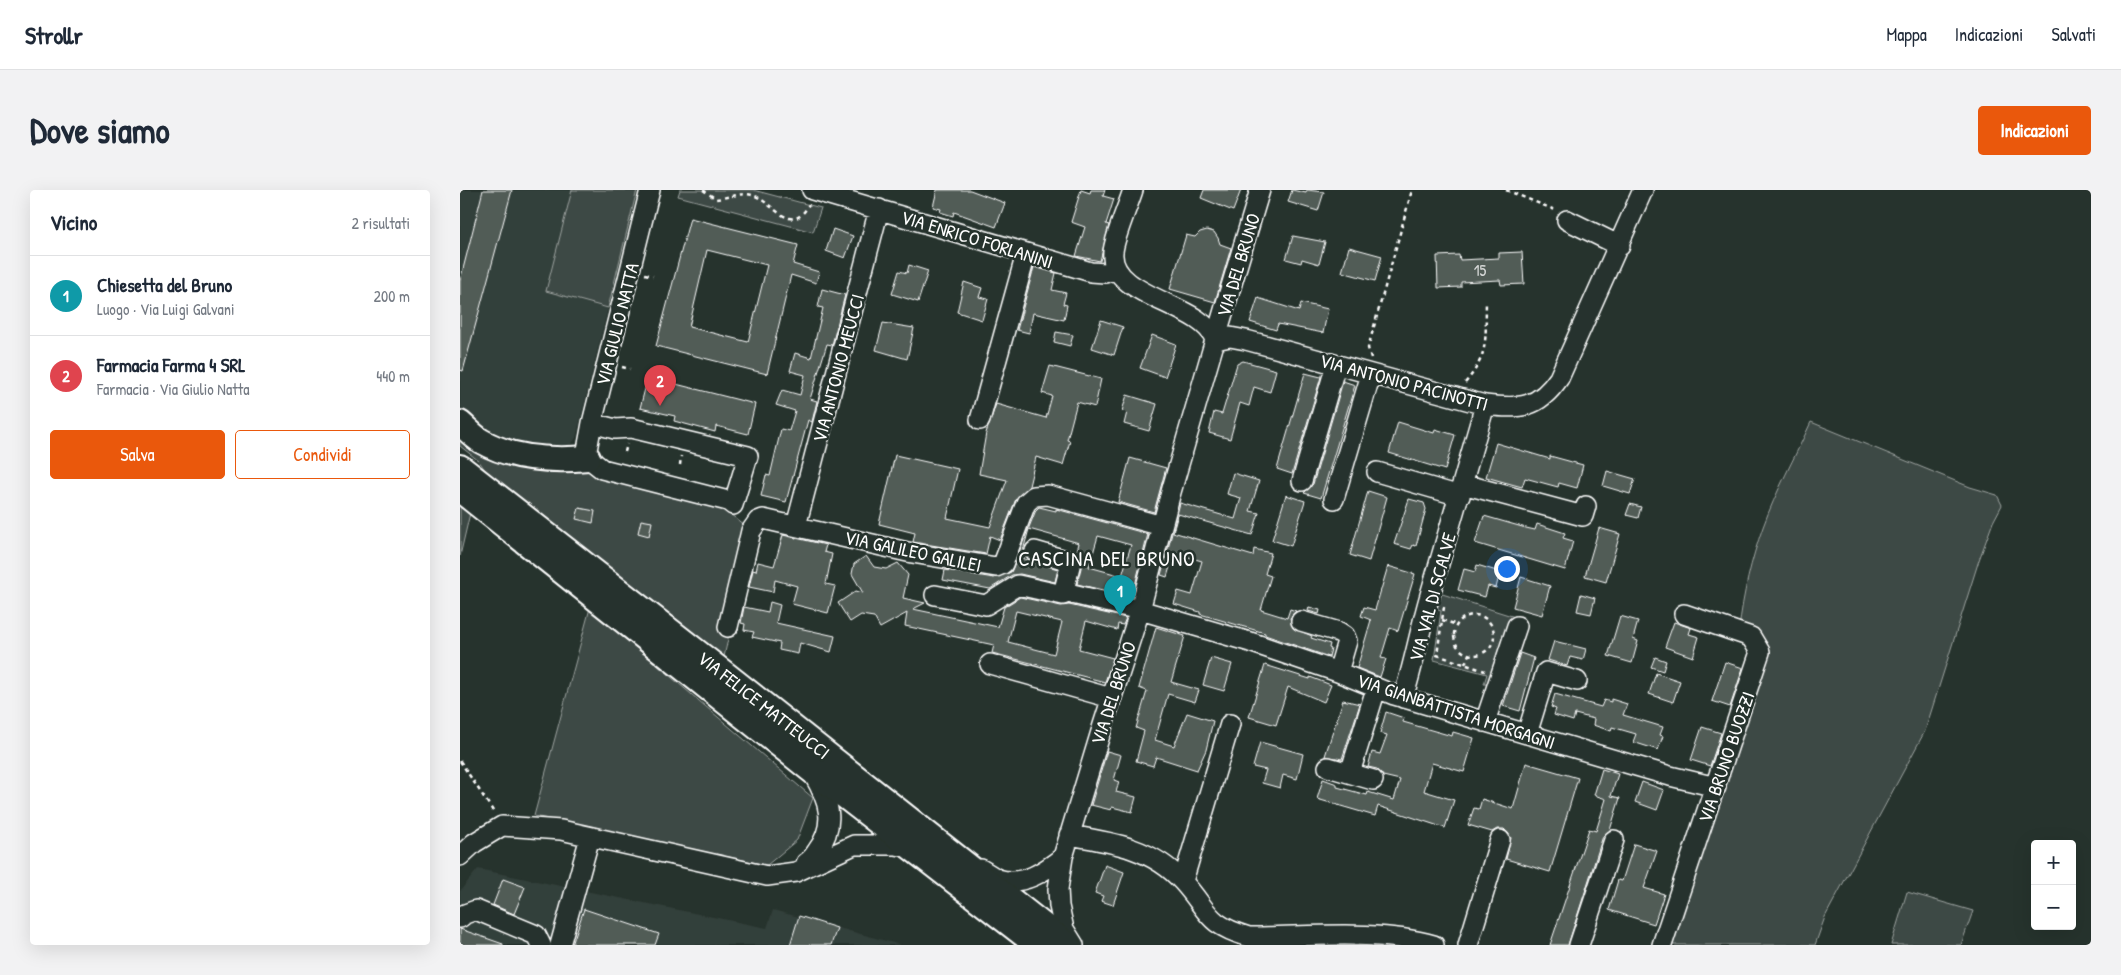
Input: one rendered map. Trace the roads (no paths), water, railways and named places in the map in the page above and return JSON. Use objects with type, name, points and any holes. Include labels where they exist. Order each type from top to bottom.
[{"type":"main road","points":[[460,423],[480,440],[491,446],[520,454],[550,460],[588,458]]},
{"type":"main road","points":[[460,452],[473,462],[483,484]]},
{"type":"main road","name":"VIA FELICE MATTEUCCI","points":[[460,467],[1068,945]]},
{"type":"main road","name":"VIA FELICE MATTEUCCI","points":[[460,490],[811,770],[1037,945]]},
{"type":"street","name":"VIA GIULIO NATTA","points":[[588,458],[587,450],[592,423],[650,190]]},
{"type":"street","name":"VIA ENRICO FORLANINI","points":[[813,190],[1091,272],[1105,273],[1115,268]]},
{"type":"street","points":[[1115,268],[1113,252],[1133,190]]},
{"type":"street","name":"VIA DEL BRUNO","points":[[1074,945],[1064,929],[1059,906],[1058,889],[1063,857],[1140,610],[1215,340],[1260,190]]},
{"type":"street","name":"VIA ANTONIO PACINOTTI","points":[[1215,340],[1230,337],[1246,340],[1485,405],[1523,407],[1538,401],[1549,393],[1559,378],[1620,246],[1643,190]]},
{"type":"street","name":"VIA ANTONIO MEUCCI","points":[[796,526],[879,210]]},
{"type":"street","points":[[1567,220],[1620,246]]},
{"type":"street","points":[[980,420],[1026,254]]},
{"type":"street","name":"VIA DEL BRUNO","points":[[1115,268],[1120,277],[1201,322],[1212,331],[1215,340]]},
{"type":"street","points":[[1302,481],[1336,365]]},
{"type":"street","points":[[1334,499],[1371,374]]},
{"type":"street","name":"VIA VAL DI SCALVE","points":[[1403,698],[1416,657],[1418,641],[1430,595],[1485,405]]},
{"type":"street","points":[[588,458],[602,469],[728,502],[733,505],[748,456],[631,428],[615,429],[592,423]]},
{"type":"street","points":[[1377,472],[1582,516],[1586,506]]},
{"type":"street","name":"VIA GALILEO GALILEI","points":[[728,628],[753,526],[763,519],[912,553],[996,567],[1003,564],[1026,503],[1034,496],[1048,495],[1162,526]]},
{"type":"street","points":[[1035,551],[1066,560],[1070,566],[1064,586],[1068,593]]},
{"type":"street","name":"VIA GIANBATTISTA MORGAGNI","points":[[935,595],[986,605],[1018,585],[1063,595],[1068,593],[1140,610],[1250,642],[1338,672],[1376,689],[1403,698],[1716,787]]},
{"type":"street","name":"VIA BRUNO BUOZZI","points":[[1662,945],[1760,652],[1751,638],[1684,614]]},
{"type":"street","points":[[1301,621],[1340,632],[1345,636],[1347,641],[1338,672]]},
{"type":"street","points":[[1485,722],[1517,626]]},
{"type":"street","points":[[990,664],[1111,698]]},
{"type":"street","points":[[1526,734],[1546,672],[1577,681]]},
{"type":"street","points":[[1350,773],[1376,689]]},
{"type":"street","points":[[1183,882],[1230,724]]},
{"type":"street","points":[[1328,767],[1373,780]]},
{"type":"street","points":[[796,872],[810,861],[823,843],[830,825],[828,806],[822,788],[811,770]]},
{"type":"street","points":[[460,856],[474,842],[502,826],[561,830],[768,876],[796,872],[854,845],[895,845],[914,848]]},
{"type":"street","points":[[1069,835],[1102,840],[1141,851],[1183,882],[1210,919],[1228,931],[1249,937],[1291,941],[1390,938],[1420,941],[1434,945]]},
{"type":"street","points":[[560,945],[590,837]]},
{"type":"street","points":[[1468,945],[1500,840]]},
{"type":"street","points":[[1579,945],[1614,840]]},
{"type":"street","points":[[942,846],[998,879],[1016,880],[1032,878],[1063,857]]},
{"type":"street","points":[[460,918],[476,910],[536,935],[541,945]]},
{"type":"place","name":"Farmacia Farma 4 SRL","points":[[660,406]]},
{"type":"place","name":"Chiesetta del Bruno","points":[[1120,616]]},
{"type":"district","name":"CASCINA DEL BRUNO","points":[[1107,559]]}]
